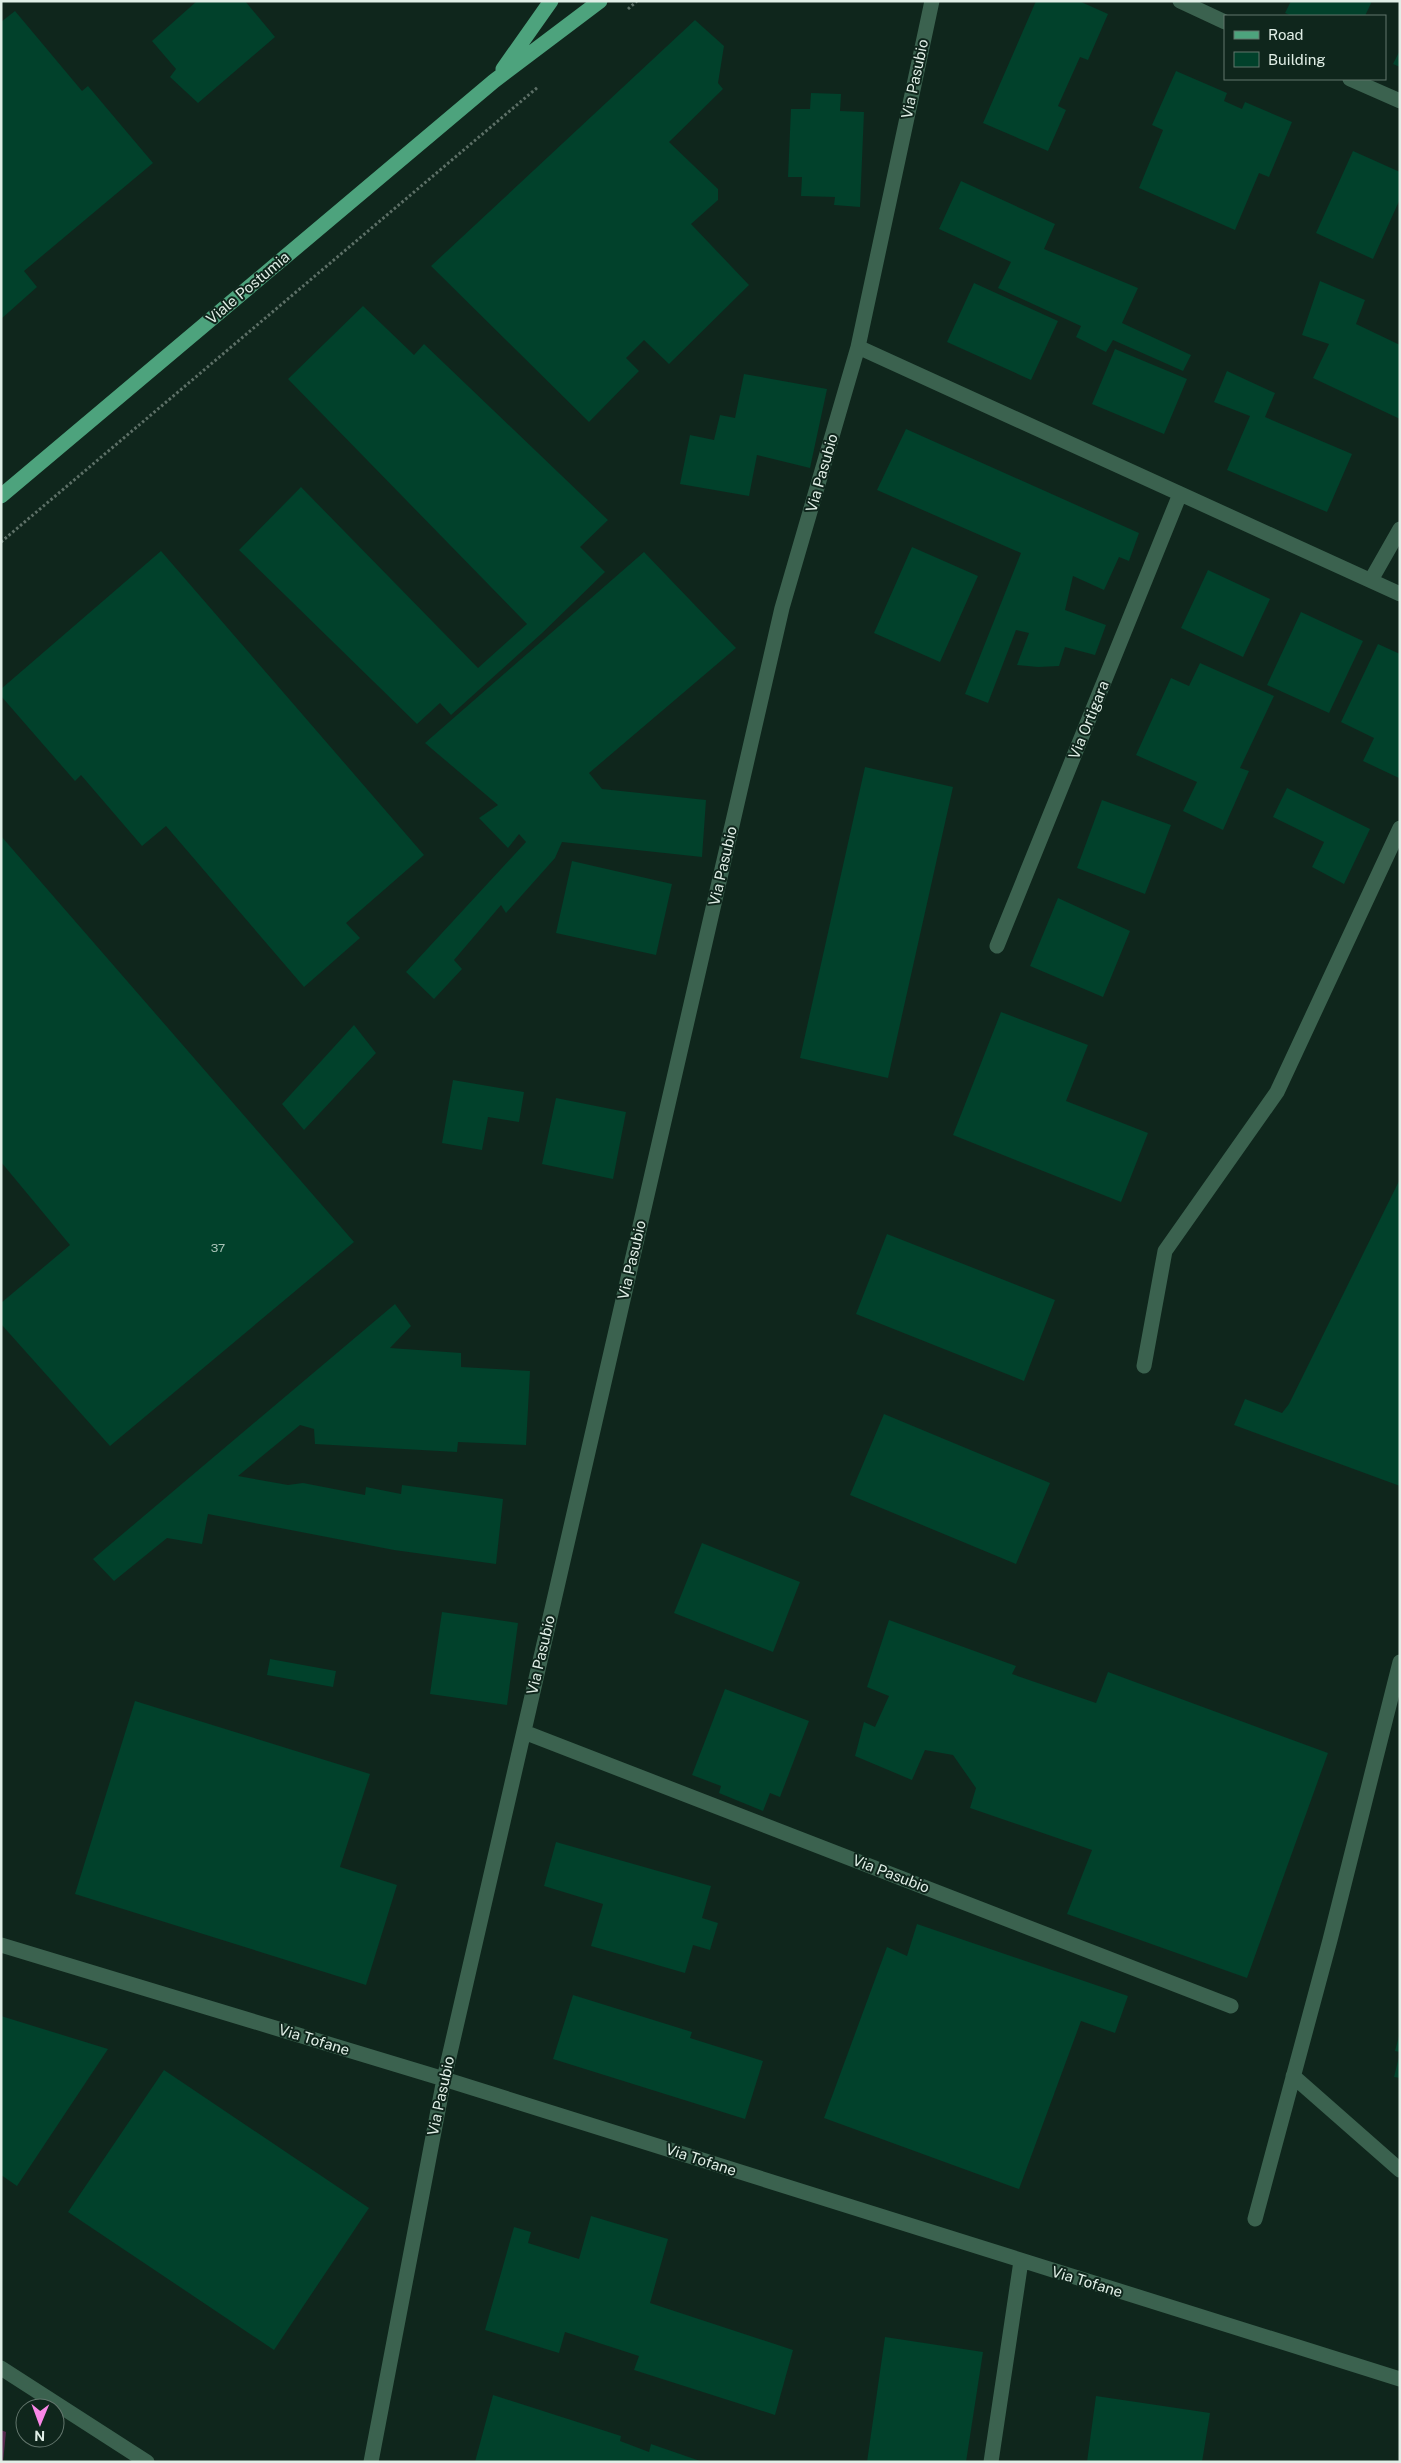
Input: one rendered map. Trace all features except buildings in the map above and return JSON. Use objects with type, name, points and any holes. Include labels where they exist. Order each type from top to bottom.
[{"type":"main road","points":[[494,81],[551,1]]},
{"type":"main road","points":[[494,81],[600,1]]},
{"type":"main road","name":"Viale Postumia","points":[[2,493],[494,81]]},
{"type":"street","name":"Via Pasubio","points":[[371,2462],[444,2079],[782,608],[858,347],[932,1]]},
{"type":"street","points":[[1180,1],[1224,22]]},
{"type":"street","points":[[1352,80],[1400,101]]},
{"type":"street","points":[[858,347],[1400,594]]},
{"type":"street","name":"Via Ortigara","points":[[997,946],[1180,494]]},
{"type":"street","points":[[1371,580],[1400,529]]},
{"type":"street","points":[[1144,1366],[1165,1251],[1277,1092],[1400,828]]},
{"type":"street","points":[[1255,2219],[1400,1662]]},
{"type":"street","name":"Via Pasubio","points":[[524,1732],[1231,2006]]},
{"type":"street","name":"Via Tofane","points":[[1,1945],[444,2079],[1400,2379]]},
{"type":"street","points":[[1293,2076],[1400,2170]]},
{"type":"street","points":[[991,2462],[1021,2261]]},
{"type":"street","points":[[1,2368],[147,2462]]},
{"type":"path","points":[[623,14],[637,1]]},
{"type":"path","points":[[1,542],[544,82]]},
{"type":"shaded area","points":[[1,2430],[6,2432],[3,2462],[1,2462]]}]
